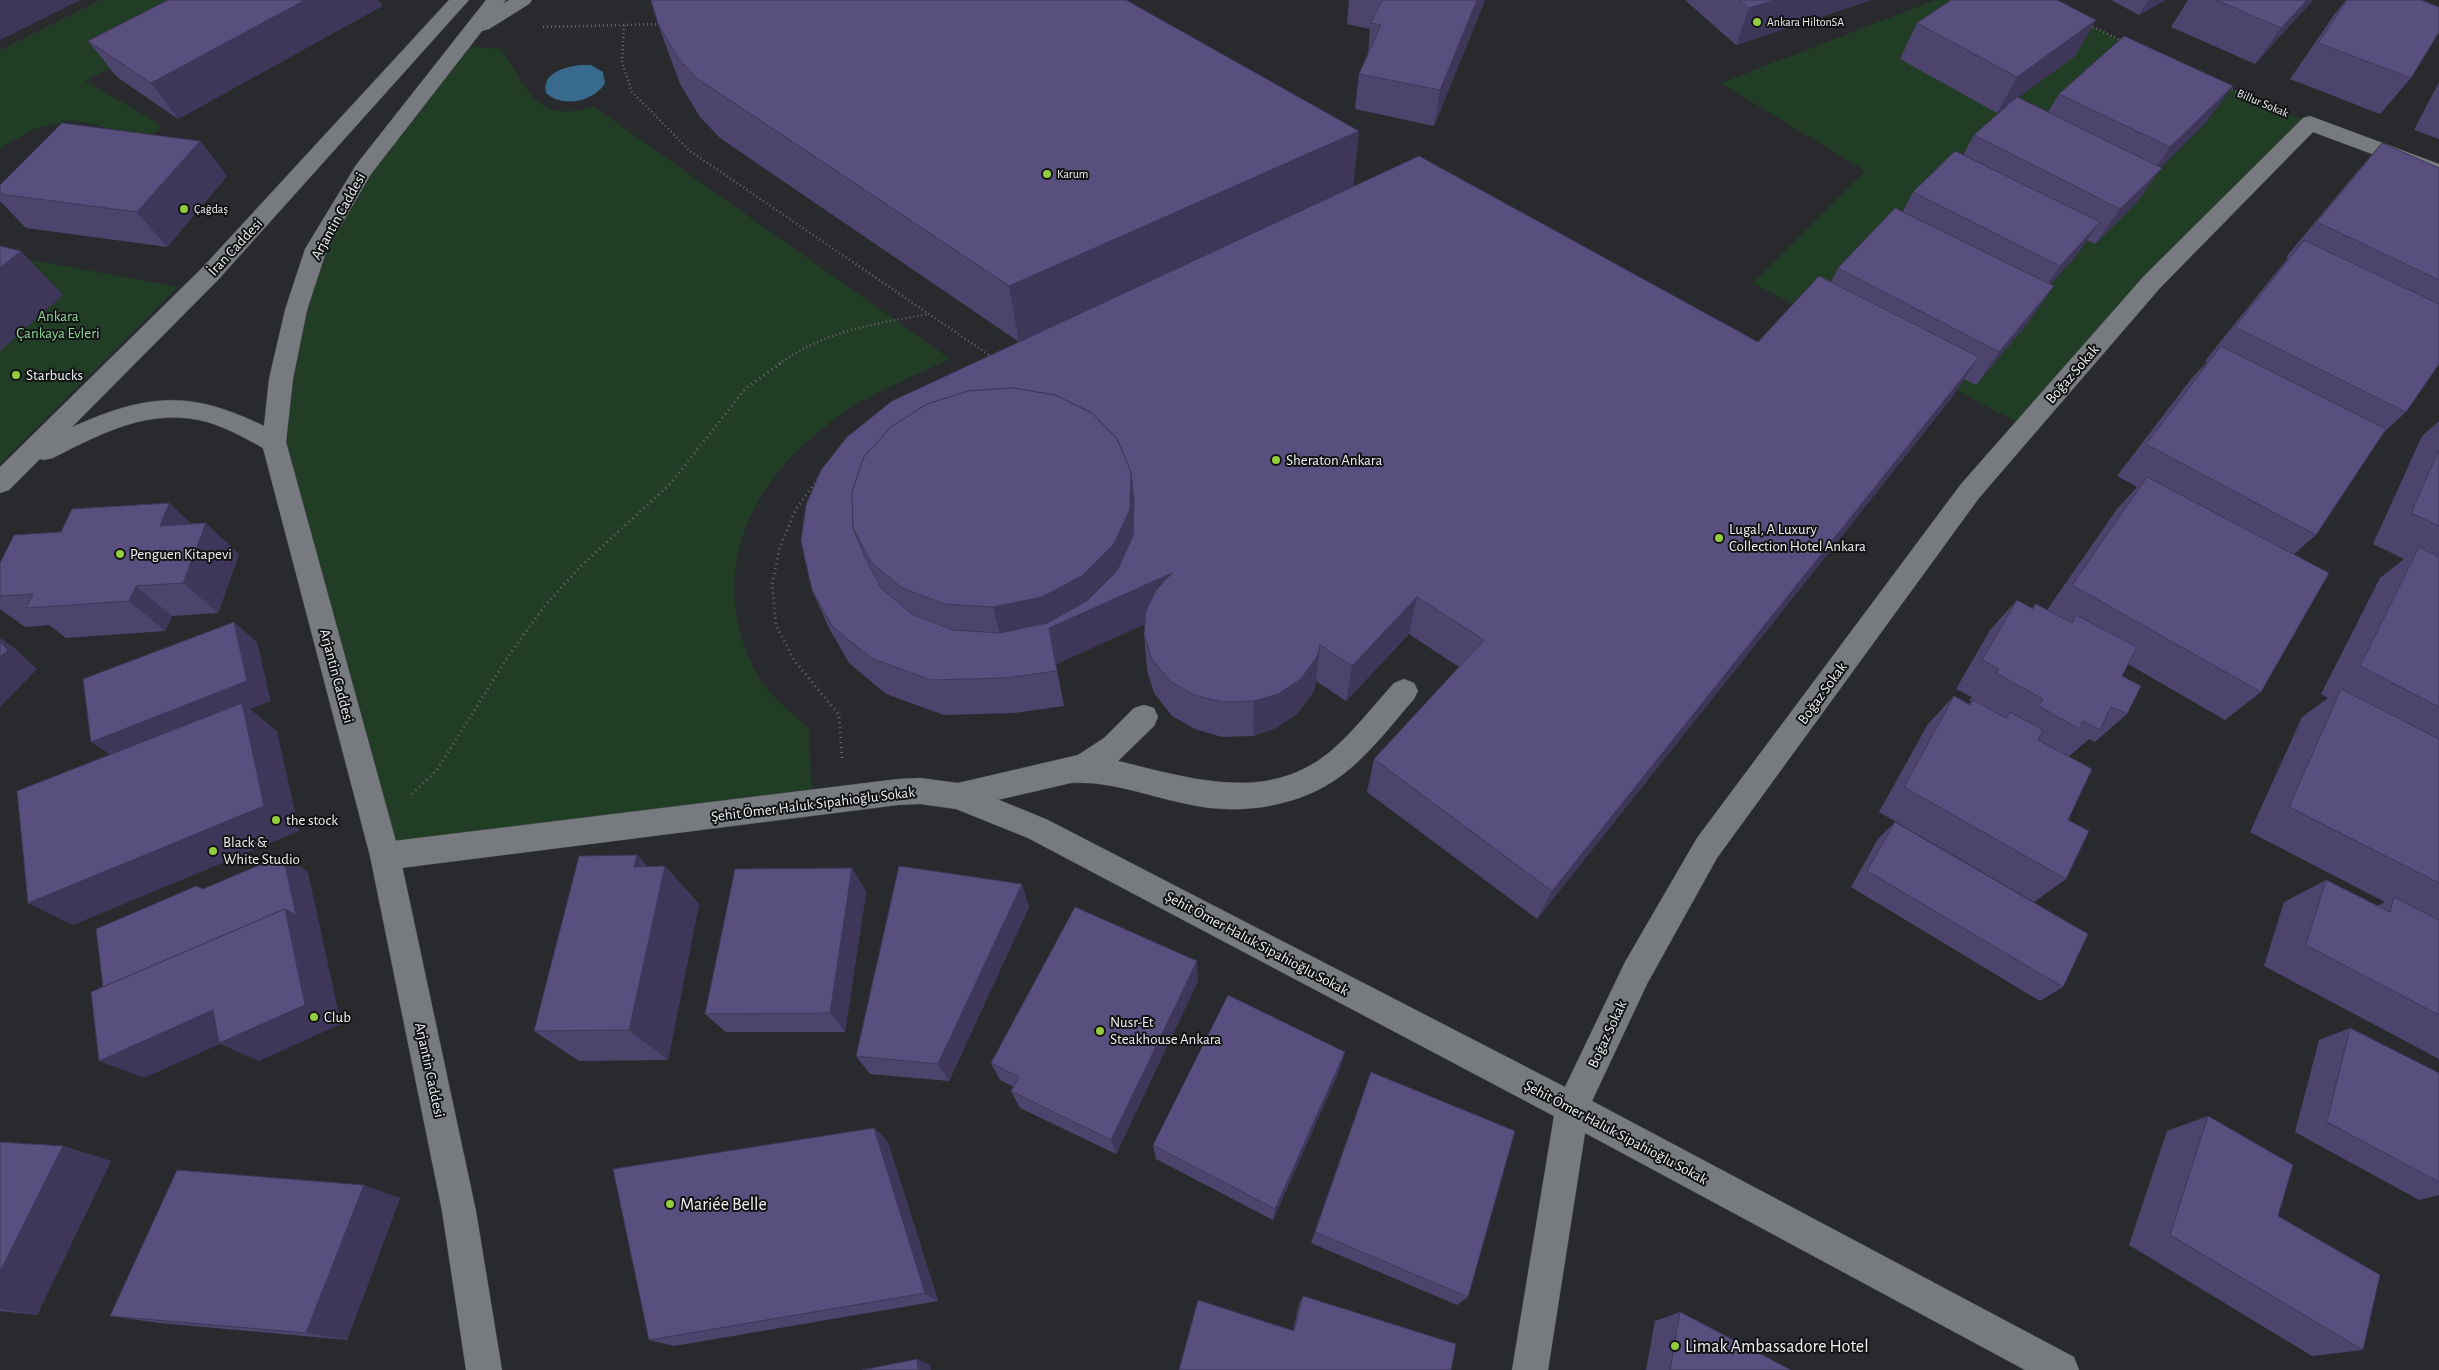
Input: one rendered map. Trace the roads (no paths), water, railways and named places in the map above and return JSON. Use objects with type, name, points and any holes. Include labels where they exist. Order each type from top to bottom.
[{"type":"street","name":"İran Caddesi","points":[[0,483],[217,267],[459,0]]},
{"type":"street","points":[[473,30],[496,0]]},
{"type":"street","points":[[473,30],[522,0]]},
{"type":"street","name":"Arjantin Caddesi","points":[[473,30],[363,170],[316,249],[296,310],[281,379],[274,442],[385,856],[459,1211],[484,1370]]},
{"type":"street","name":"Boğaz Sokak","points":[[1530,1370],[1572,1108],[1636,973],[1707,848],[1970,491],[2152,282],[2310,123],[2439,172]]},
{"type":"street","points":[[23,461],[110,420],[145,409],[166,406],[196,409],[218,415],[242,424],[274,442]]},
{"type":"street","points":[[1071,770],[1101,769],[1123,773],[1194,793],[1239,794],[1284,789],[1301,785],[1333,766],[1344,757],[1404,691]]},
{"type":"street","points":[[958,796],[1071,770],[1100,759],[1117,746],[1144,716]]},
{"type":"street","name":"Şehit Ömer Haluk Sipahioğlu Sokak","points":[[385,856],[920,791],[958,796],[1038,829],[1572,1108],[2061,1370]]},
{"type":"water","points":[[591,65],[603,72],[605,83],[600,90],[577,101],[560,100],[546,93],[545,86],[551,76],[561,69]]},
{"type":"place","name":"Ankara HiltonSA","points":[[1757,22]]},
{"type":"place","name":"Karum","points":[[1047,174]]},
{"type":"place","name":"Çağdaş","points":[[184,209]]},
{"type":"place","name":"Starbucks","points":[[16,375]]},
{"type":"place","name":"Sheraton Ankara","points":[[1276,460]]},
{"type":"place","name":"Lugal, A Luxury Collection Hotel Ankara","points":[[1719,538]]},
{"type":"place","name":"Penguen Kitapevi","points":[[120,554]]},
{"type":"place","name":"the stock","points":[[276,820]]},
{"type":"place","name":"Black & White Studio","points":[[213,851]]},
{"type":"place","name":"Club","points":[[314,1017]]},
{"type":"place","name":"Nusr-Et Steakhouse Ankara","points":[[1100,1031]]},
{"type":"place","name":"Mariée Belle","points":[[670,1204]]},
{"type":"place","name":"Limak Ambassadore Hotel","points":[[1675,1346]]},
{"type":"park label","name":"Ankara Çankaya Evleri","points":[[58,324]]}]
